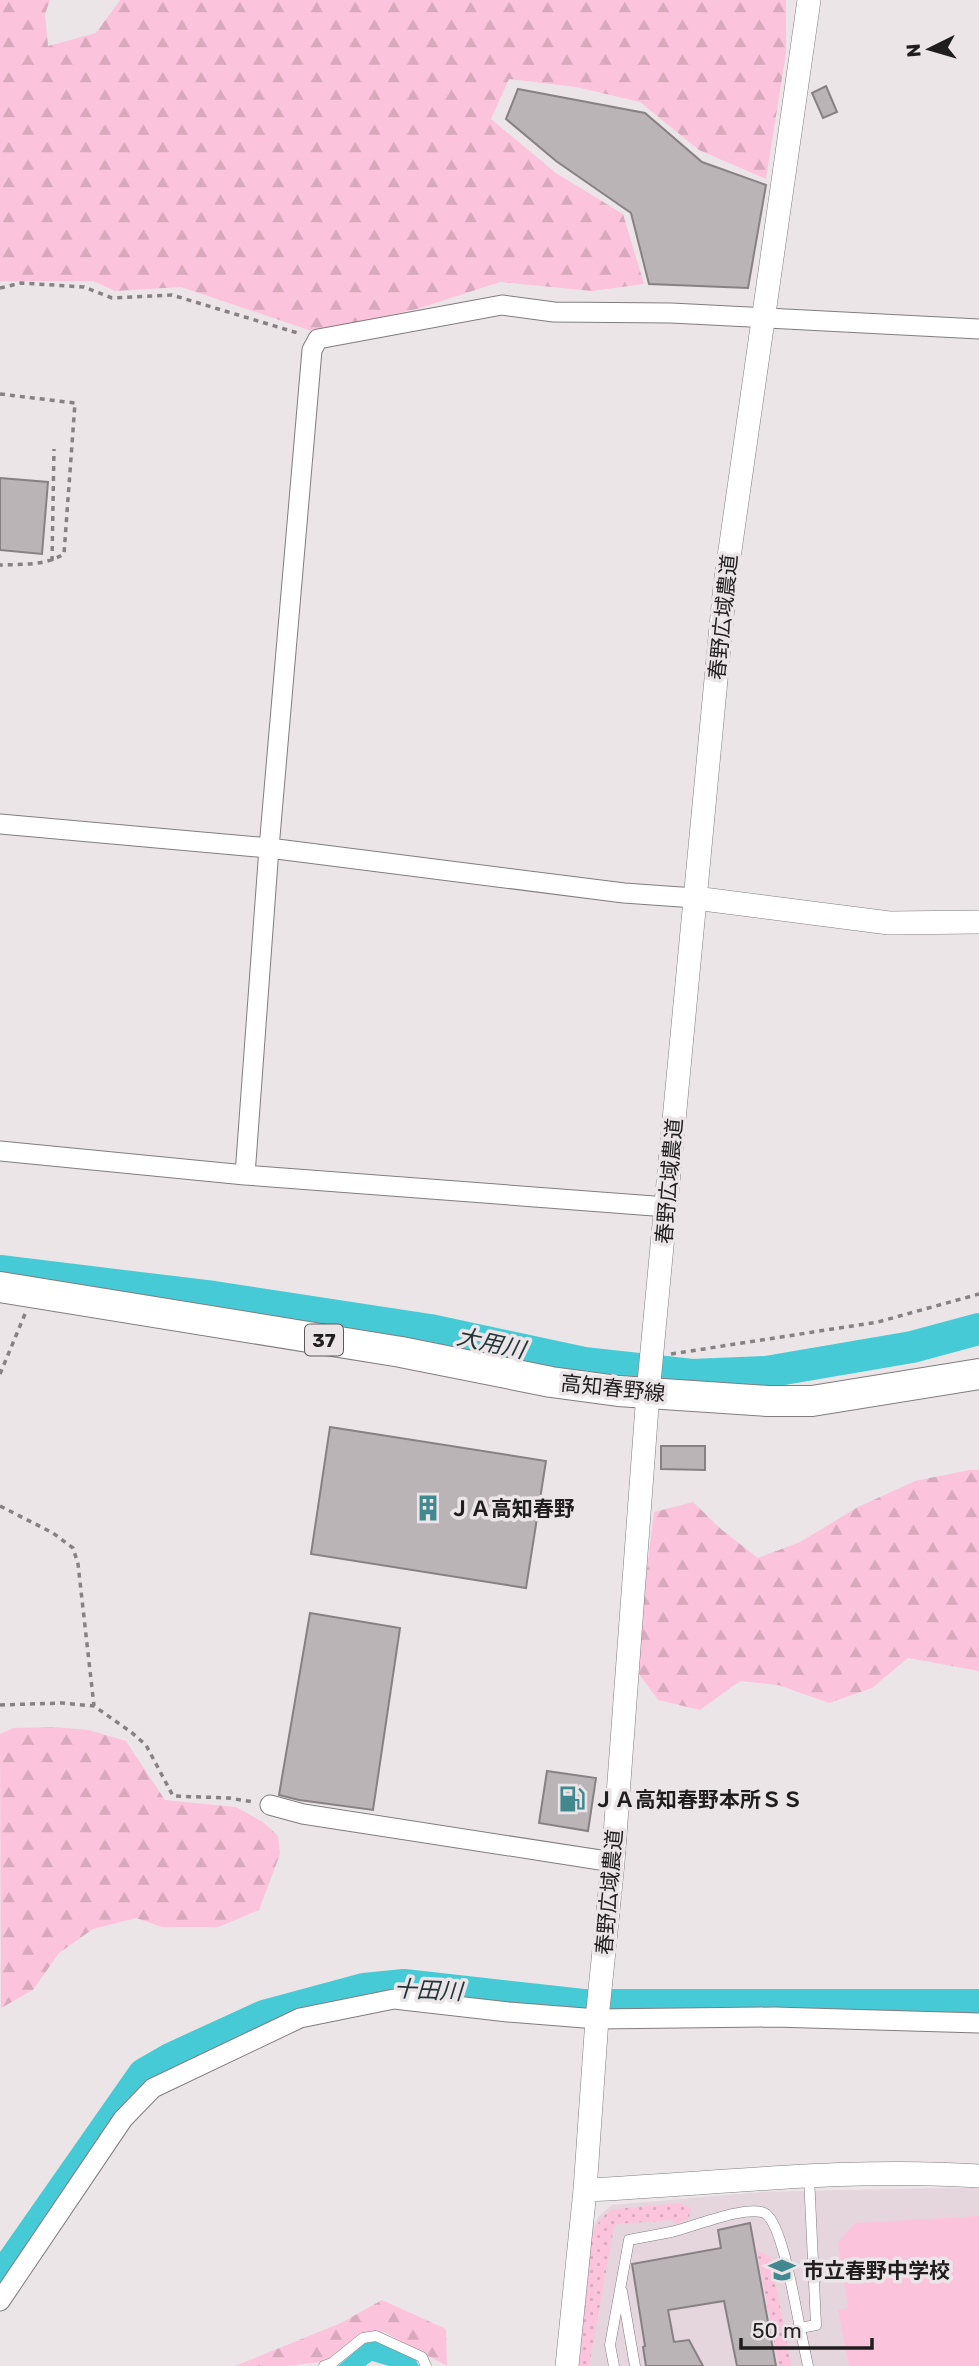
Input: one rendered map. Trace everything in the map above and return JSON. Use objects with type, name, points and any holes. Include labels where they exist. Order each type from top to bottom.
[{"type":"main road","name":"高知春野線","points":[[0,1287],[401,1352],[551,1382],[648,1393],[768,1401],[812,1401],[979,1374]]},
{"type":"street","name":"春野広域農道","points":[[567,2366],[613,1862],[648,1393],[725,586],[809,0]]},
{"type":"street","points":[[245,1175],[269,848],[312,350],[318,339],[502,305],[554,312],[671,313],[765,308],[979,329]]},
{"type":"street","points":[[0,824],[269,848],[889,923],[979,922]]},
{"type":"street","points":[[0,1152],[245,1175],[667,1207]]},
{"type":"street","points":[[270,1805],[303,1814],[613,1862]]},
{"type":"street","points":[[0,2301],[124,2119],[153,2088],[300,2018],[394,1999],[508,2012],[597,2016],[774,2017],[979,2023]]},
{"type":"street","points":[[585,2190],[808,2176],[979,2176]]},
{"type":"lane","points":[[800,2328],[816,2325],[808,2176]]},
{"type":"lane","points":[[614,2366],[610,2345],[629,2240],[674,2232],[706,2220],[756,2211],[766,2214],[780,2237],[808,2366]]},
{"type":"lane","points":[[621,2284],[635,2366]]},
{"type":"lane","points":[[324,2366],[332,2363],[363,2338],[376,2336],[422,2357],[426,2366]]},
{"type":"path","points":[[0,288],[21,283],[84,287],[112,298],[172,295],[318,339]]},
{"type":"path","points":[[0,394],[75,403],[64,554],[52,561],[37,564],[0,565]]},
{"type":"path","points":[[52,561],[54,449]]},
{"type":"path","points":[[0,1374],[34,1293]]},
{"type":"path","points":[[652,1357],[878,1322],[979,1294]]},
{"type":"path","points":[[0,1506],[53,1533],[73,1548],[78,1564],[94,1706]]},
{"type":"path","points":[[0,1705],[62,1703],[94,1706],[146,1745],[173,1796],[229,1798],[270,1805]]},
{"type":"shaded area","name":"市立春野中学校","points":[[979,2188],[979,2366],[577,2366],[592,2229],[599,2216],[612,2205],[762,2192]]},
{"type":"green space","points":[[0,0],[50,0],[45,14],[48,46],[96,33],[120,0],[786,0],[786,53],[766,179],[699,150],[640,102],[576,87],[509,79],[491,119],[556,173],[623,214],[644,284],[592,291],[500,282],[417,309],[315,332],[181,287],[115,291],[93,281],[0,281]]},
{"type":"green space","points":[[979,1470],[979,1671],[908,1658],[872,1688],[829,1703],[778,1685],[740,1681],[700,1710],[658,1700],[639,1674],[642,1610],[654,1512],[693,1502],[722,1530],[758,1558],[800,1542],[858,1507],[915,1481]]},
{"type":"green space","points":[[13,1728],[89,1730],[126,1741],[165,1800],[236,1807],[263,1822],[278,1836],[280,1854],[259,1910],[218,1927],[162,1927],[136,1918],[93,1929],[59,1953],[33,1990],[1,2008],[0,1734]]},
{"type":"green space","points":[[682,2203],[691,2208],[689,2218],[675,2224],[672,2220],[617,2224],[614,2227],[589,2366],[579,2366],[592,2234],[599,2222],[615,2209]]},
{"type":"green space","points":[[979,2216],[979,2366],[849,2366],[838,2310],[848,2308],[838,2242],[855,2223]]},
{"type":"green space","points":[[757,2250],[771,2257],[791,2366],[779,2366]]},
{"type":"green space","points":[[382,2300],[446,2329],[447,2366],[384,2332],[354,2339],[337,2360],[286,2366],[235,2366],[341,2323]]},
{"type":"water","points":[[375,2341],[416,2360],[419,2366],[389,2366],[372,2361],[365,2366],[338,2366],[365,2343]]},
{"type":"building","points":[[826,86],[837,112],[823,118],[812,93]]},
{"type":"building","points":[[518,89],[645,113],[702,162],[766,185],[748,288],[649,284],[631,213],[556,161],[506,119]]},
{"type":"building","points":[[0,478],[48,482],[42,554],[0,550]]},
{"type":"building","name":"ＪＡ高知春野","points":[[330,1427],[546,1461],[526,1588],[311,1554]]},
{"type":"building","points":[[661,1446],[705,1446],[705,1470],[661,1469]]},
{"type":"building","points":[[310,1613],[400,1628],[373,1810],[279,1795]]},
{"type":"building","points":[[547,1771],[596,1778],[588,1831],[539,1823]]},
{"type":"building","points":[[750,2223],[776,2366],[737,2366],[724,2301],[668,2310],[674,2342],[689,2340],[703,2366],[646,2366],[632,2264],[721,2248],[718,2230]]},
{"type":"waterway","name":"大用川","points":[[0,1271],[214,1297],[430,1330],[584,1363],[692,1375],[766,1372],[912,1347],[979,1329]]},
{"type":"waterway","name":"十田川","points":[[0,2280],[144,2074],[170,2059],[264,2016],[364,1989],[404,1985],[583,2005],[979,2005]]},
{"type":"place","name":"ＪＡ高知春野","points":[[428,1508]]},
{"type":"place","name":"ＪＡ高知春野本所ＳＳ","points":[[572,1799]]},
{"type":"place","name":"市立春野中学校","points":[[782,2270]]}]
